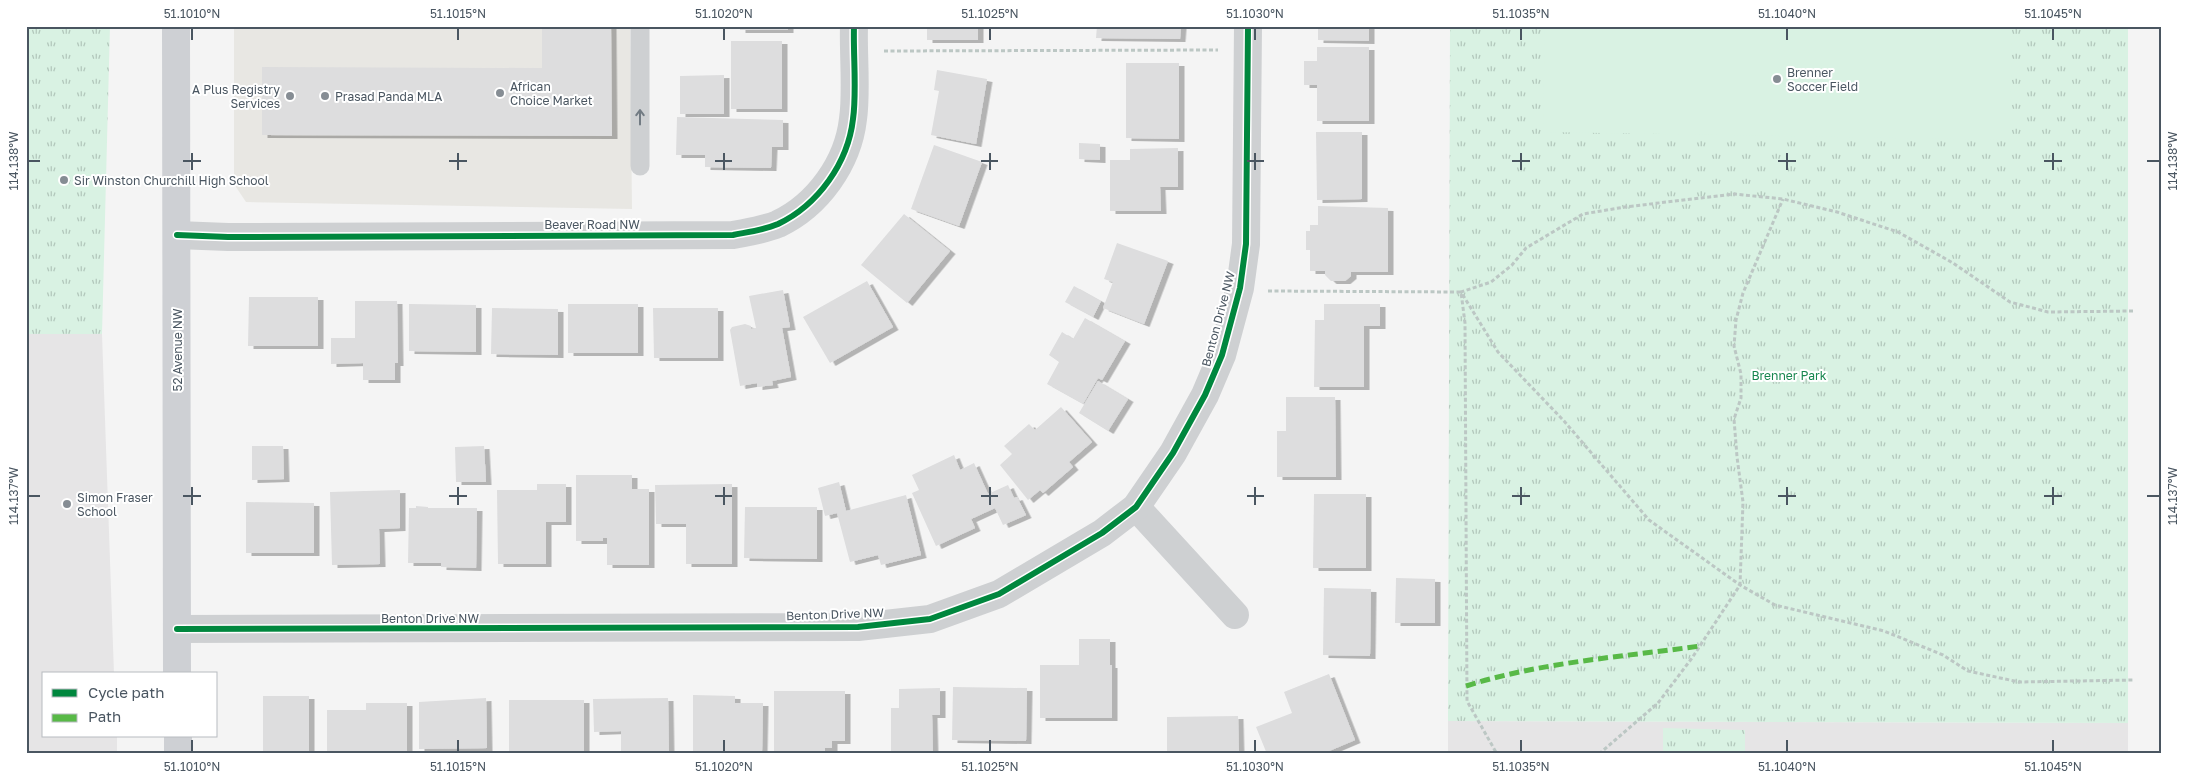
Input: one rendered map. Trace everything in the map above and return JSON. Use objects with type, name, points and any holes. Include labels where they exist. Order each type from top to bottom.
[{"type":"street","name":"52 Avenue NW","points":[[176,26],[177,672]]},
{"type":"street","name":"Beaver Road NW","points":[[177,235],[228,237],[724,235],[759,230],[778,223],[804,207],[819,194],[838,167],[847,145],[854,118],[854,38]]},
{"type":"street","name":"Benton Drive NW","points":[[177,629],[858,627],[930,619],[999,594],[1102,533],[1136,507],[1173,453],[1205,395],[1222,354],[1240,288],[1246,244],[1248,38]]},
{"type":"street","points":[[1136,507],[1235,615]]},
{"type":"street","points":[[178,738],[178,754]]},
{"type":"lane","points":[[640,26],[640,166]]},
{"type":"path","points":[[854,38],[1248,38]]},
{"type":"path","points":[[1240,288],[1268,291],[1461,292],[1491,282],[1512,265],[1526,248],[1583,214],[1734,194],[1783,199],[1837,212],[1898,232],[1953,263],[2010,302],[2048,312],[2133,311]]},
{"type":"path","points":[[1599,754],[1658,703],[1692,658],[1740,584],[1743,502],[1736,457],[1734,419],[1741,398],[1741,374],[1734,346],[1736,320],[1743,293],[1783,199]]},
{"type":"path","points":[[1461,292],[1498,352],[1564,421],[1649,520],[1740,584],[1775,605],[1884,631],[1943,655],[1968,670],[2019,682],[2134,680]]},
{"type":"path","points":[[1461,292],[1465,323],[1467,701],[1497,754]]},
{"type":"shaded area","points":[[26,26],[102,26],[102,334],[114,672],[42,672],[42,738],[117,738],[117,754],[26,754]]},
{"type":"shaded area","points":[[234,26],[630,26],[632,209],[246,202],[234,184]]},
{"type":"shaded area","points":[[1448,721],[2128,723],[2128,754],[1448,754]]},
{"type":"green space","name":"Sir Winston Churchill High School","points":[[26,26],[110,26],[102,334],[26,334]]},
{"type":"green space","name":"Brenner Park","points":[[1450,26],[2128,26],[2128,723],[1448,721]]},
{"type":"green space","name":"Brenner Soccer Field","points":[[1545,26],[2012,26],[2010,140],[1543,132]]},
{"type":"green space","points":[[1663,728],[1745,730],[1745,754],[1663,754]]},
{"type":"building","points":[[542,26],[611,26],[612,136],[262,135],[262,67],[542,68]]},
{"type":"building","points":[[740,26],[788,26],[788,30],[740,30]]},
{"type":"building","points":[[927,26],[978,26],[978,40],[927,40]]},
{"type":"building","points":[[1097,26],[1181,26],[1180,39],[1096,38]]},
{"type":"building","points":[[1318,26],[1369,26],[1369,41],[1318,40]]},
{"type":"building","points":[[731,41],[782,41],[782,109],[731,109]]},
{"type":"building","points":[[1317,47],[1369,47],[1369,121],[1317,121],[1317,85],[1304,85],[1304,61],[1317,61]]},
{"type":"building","points":[[1126,63],[1179,63],[1179,139],[1126,138]]},
{"type":"building","points":[[937,70],[987,79],[976,144],[931,135],[939,91],[934,90]]},
{"type":"building","points":[[724,75],[724,114],[680,114],[680,76]]},
{"type":"building","points":[[677,117],[783,120],[783,147],[772,147],[771,168],[705,167],[705,155],[676,155]]},
{"type":"building","points":[[1316,132],[1362,132],[1362,199],[1317,200]]},
{"type":"building","points":[[1079,143],[1100,144],[1100,160],[1079,159]]},
{"type":"building","points":[[934,145],[982,162],[959,226],[911,209]]},
{"type":"building","points":[[1178,148],[1178,187],[1160,187],[1161,211],[1110,211],[1110,160],[1130,160],[1130,149]]},
{"type":"building","points":[[1318,206],[1388,208],[1388,272],[1351,272],[1351,276],[1345,281],[1331,281],[1325,275],[1325,271],[1310,271],[1310,250],[1306,250],[1306,231],[1310,231],[1310,225],[1318,225]]},
{"type":"building","points":[[904,214],[950,251],[907,303],[861,265]]},
{"type":"building","points":[[1117,243],[1168,261],[1144,324],[1103,308],[1113,282],[1104,279]]},
{"type":"building","points":[[867,281],[893,327],[830,363],[803,317]]},
{"type":"building","points":[[1074,286],[1101,301],[1093,317],[1065,302]]},
{"type":"building","points":[[783,290],[790,327],[782,328],[791,377],[772,381],[773,385],[757,387],[757,383],[740,386],[730,330],[732,327],[745,324],[751,326],[751,329],[756,328],[749,296]]},
{"type":"building","points":[[249,297],[318,297],[318,346],[248,346]]},
{"type":"building","points":[[355,301],[397,301],[398,363],[395,363],[395,380],[363,380],[363,363],[331,364],[331,338],[355,338]]},
{"type":"building","points":[[409,304],[476,305],[476,352],[409,351]]},
{"type":"building","points":[[568,304],[638,304],[638,353],[568,353]]},
{"type":"building","points":[[1324,304],[1380,304],[1380,326],[1364,326],[1364,387],[1314,387],[1315,320],[1324,320]]},
{"type":"building","points":[[492,308],[558,309],[558,355],[491,354]]},
{"type":"building","points":[[653,308],[718,308],[718,358],[654,358]]},
{"type":"building","points":[[1085,318],[1125,341],[1102,380],[1098,378],[1083,404],[1047,384],[1059,362],[1049,355],[1062,332],[1073,339]]},
{"type":"building","points":[[1098,381],[1128,399],[1108,431],[1079,413]]},
{"type":"building","points":[[1286,397],[1335,397],[1336,477],[1277,477],[1277,431],[1286,431]]},
{"type":"building","points":[[1061,407],[1092,442],[1069,462],[1073,467],[1043,493],[1040,490],[1028,500],[1000,465],[1012,454],[1004,446],[1029,424],[1035,430]]},
{"type":"building","points":[[252,446],[283,446],[284,479],[252,480]]},
{"type":"building","points":[[484,446],[486,482],[456,482],[455,447]]},
{"type":"building","points":[[954,455],[960,470],[974,463],[988,494],[1008,485],[1014,498],[1017,497],[1026,515],[1003,525],[995,508],[971,519],[975,528],[936,546],[912,493],[919,490],[912,475]]},
{"type":"building","points":[[576,475],[632,475],[632,489],[649,489],[649,565],[607,565],[607,538],[603,538],[603,541],[576,541]]},
{"type":"building","points":[[839,482],[846,511],[906,495],[921,555],[881,565],[878,555],[850,562],[837,513],[825,516],[818,488]]},
{"type":"building","points":[[537,484],[566,484],[566,522],[546,522],[546,564],[498,564],[497,490],[537,490]]},
{"type":"building","points":[[732,484],[732,564],[686,564],[686,524],[656,524],[655,485]]},
{"type":"building","points":[[400,490],[400,528],[379,529],[380,564],[332,565],[330,492]]},
{"type":"building","points":[[1314,494],[1366,494],[1366,568],[1313,568]]},
{"type":"building","points":[[246,502],[314,503],[314,553],[246,553]]},
{"type":"building","points":[[416,506],[428,508],[477,508],[476,568],[441,567],[441,563],[408,563],[409,508],[416,508]]},
{"type":"building","points":[[745,507],[817,507],[817,559],[744,558]]},
{"type":"building","points":[[1396,578],[1435,579],[1435,623],[1395,623]]},
{"type":"building","points":[[1324,588],[1371,589],[1370,656],[1323,655]]},
{"type":"building","points":[[1079,639],[1110,639],[1112,718],[1040,718],[1040,665],[1079,665]]},
{"type":"building","points":[[1329,674],[1355,740],[1322,754],[1267,754],[1256,727],[1292,713],[1284,692]]},
{"type":"building","points":[[953,687],[1027,688],[1026,741],[952,740]]},
{"type":"building","points":[[940,688],[940,715],[932,715],[933,754],[891,754],[891,708],[899,708],[899,689]]},
{"type":"building","points":[[774,691],[845,691],[845,741],[832,741],[832,748],[825,748],[825,754],[774,754]]},
{"type":"building","points":[[693,695],[735,696],[735,703],[763,703],[762,752],[693,751]]},
{"type":"building","points":[[263,696],[309,696],[309,754],[263,754]]},
{"type":"building","points":[[486,698],[487,748],[419,749],[419,702]]},
{"type":"building","points":[[668,698],[669,754],[621,754],[621,731],[594,732],[593,699]]},
{"type":"building","points":[[509,700],[584,700],[584,754],[509,754]]},
{"type":"building","points":[[366,703],[407,703],[407,754],[327,754],[327,710],[366,710]]},
{"type":"building","points":[[1238,716],[1239,754],[1167,754],[1167,717]]},
{"type":"marked path","points":[[1466,686],[1523,671],[1552,666],[1700,646]]},
{"type":"cycle path","points":[[177,235],[228,237],[733,235],[767,228],[793,216],[806,206],[829,181],[845,151],[850,135],[854,108],[854,26]]},
{"type":"cycle path","points":[[177,629],[858,627],[930,619],[999,594],[1102,533],[1136,507],[1173,453],[1205,395],[1222,355],[1240,288],[1246,244],[1248,26]]},
{"type":"place","name":"Brenner Soccer Field","points":[[1777,79]]},
{"type":"place","name":"African Choice Market","points":[[500,93]]},
{"type":"place","name":"A Plus Registry Services","points":[[290,96]]},
{"type":"place","name":"Prasad Panda MLA","points":[[325,96]]},
{"type":"place","name":"Sir Winston Churchill High School","points":[[64,180]]},
{"type":"place","name":"Simon Fraser School","points":[[67,504]]}]
